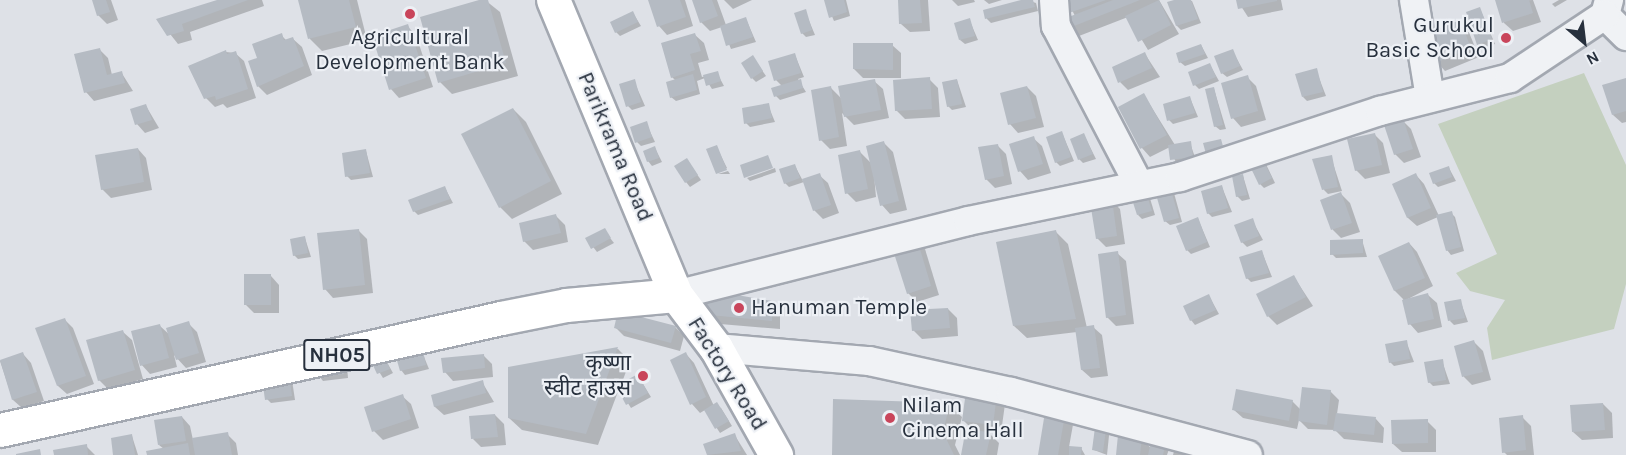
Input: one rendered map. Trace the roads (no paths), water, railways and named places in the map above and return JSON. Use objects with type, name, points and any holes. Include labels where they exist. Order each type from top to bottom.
[{"type":"main road","name":"Parikrama Road","points":[[553,0],[676,295]]},
{"type":"main road","name":"Factory Road","points":[[676,295],[716,348],[776,455]]},
{"type":"main road","name":"NH05","points":[[0,430],[566,304],[676,295]]},
{"type":"street","points":[[1054,0],[1056,26],[1139,185]]},
{"type":"street","points":[[1414,0],[1430,98]]},
{"type":"street","points":[[676,295],[968,221],[1180,177],[1380,111],[1510,78],[1607,7],[1626,36]]},
{"type":"street","points":[[716,348],[869,361],[1011,392],[1248,455]]},
{"type":"place","name":"Agricultural Development Bank","points":[[410,14]]},
{"type":"place","name":"Gurukul Basic School","points":[[1506,38]]},
{"type":"place","name":"Hanuman Temple","points":[[739,308]]},
{"type":"place","name":"कृष्णा स्वीट हाउस","points":[[643,376]]},
{"type":"place","name":"Nilam Cinema Hall","points":[[890,418]]}]
